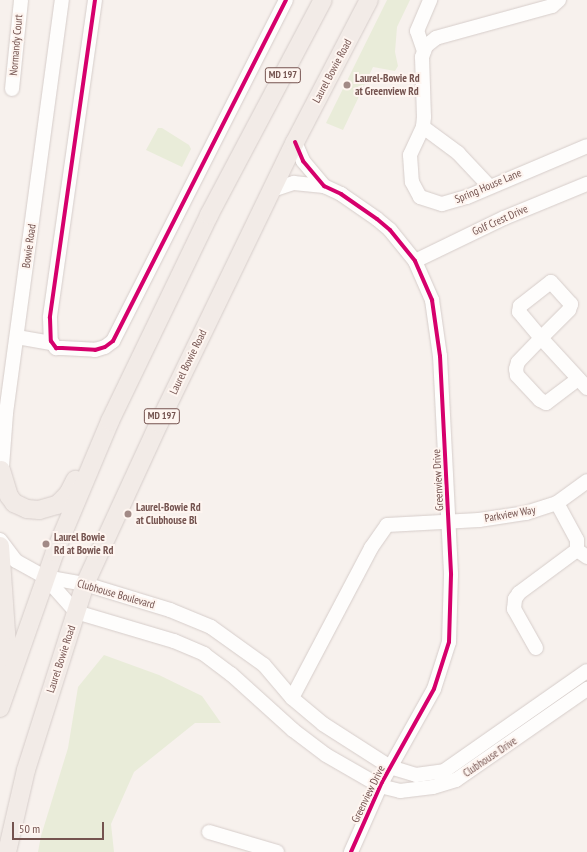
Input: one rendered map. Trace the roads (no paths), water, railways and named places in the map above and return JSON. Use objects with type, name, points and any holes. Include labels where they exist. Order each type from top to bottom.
[{"type":"main road","name":"MD 197","points":[[1,704],[46,577],[110,421],[209,215],[323,0]]},
{"type":"main road","name":"Laurel Bowie Road","points":[[7,852],[26,770],[85,584],[159,423],[295,142],[369,0]]},
{"type":"main road","points":[[1,470],[9,496],[21,508],[39,510],[57,504],[68,494],[95,435],[101,426],[110,421]]},
{"type":"main road","points":[[0,546],[7,647],[1,704]]},
{"type":"street","name":"Normandy Court","points":[[12,89],[21,0]]},
{"type":"street","name":"Bowie Road","points":[[0,492],[1,470],[16,337],[62,0]]},
{"type":"street","points":[[95,0],[52,301],[50,330],[52,342],[56,348],[95,350],[113,341],[286,0]]},
{"type":"street","name":"Spring House Lane","points":[[430,0],[417,31],[424,51],[423,127],[413,146],[410,162],[412,182],[420,197],[442,204],[467,197],[489,186],[587,147]]},
{"type":"street","points":[[424,51],[436,38],[552,6],[559,0]]},
{"type":"street","points":[[423,127],[458,153],[489,186]]},
{"type":"street","name":"Greenview Drive","points":[[295,142],[303,162],[324,186],[341,194],[377,219],[390,230],[415,261],[427,286],[438,336],[449,521],[451,603],[446,656],[434,689],[380,786],[351,852]]},
{"type":"street","points":[[272,190],[294,183],[324,186]]},
{"type":"street","name":"Golf Crest Drive","points":[[415,261],[504,218],[587,184]]},
{"type":"street","points":[[16,337],[52,342]]},
{"type":"street","points":[[541,338],[582,383],[546,403],[540,400],[517,374],[516,369],[518,362],[541,338]]},
{"type":"street","name":"Parkview Way","points":[[292,698],[380,532],[387,525],[514,515],[557,503],[587,482]]},
{"type":"street","points":[[536,648],[514,609],[516,599],[519,593],[580,549],[557,503]]},
{"type":"street","points":[[0,540],[16,561],[46,577]]},
{"type":"street","name":"Clubhouse Boulevard","points":[[46,577],[85,584],[170,610],[211,627],[264,665],[292,698],[323,724],[390,767]]},
{"type":"street","name":"Clubhouse Boulevard","points":[[46,577],[76,612]]},
{"type":"street","points":[[76,612],[174,641],[204,654],[231,674],[293,730],[326,755],[380,786]]},
{"type":"street","name":"Clubhouse Drive","points":[[390,767],[416,775],[444,771],[587,671]]},
{"type":"street","name":"Clubhouse Drive","points":[[380,786],[400,791],[434,787],[456,780],[587,689]]},
{"type":"street","points":[[209,832],[277,852]]},
{"type":"place","name":"Laurel-Bowie Rd at Greenview Rd","points":[[347,85]]},
{"type":"place","name":"Laurel-Bowie Rd at Clubhouse Bl","points":[[128,514]]},
{"type":"place","name":"Laurel Bowie Rd at Bowie Rd","points":[[46,544]]}]
